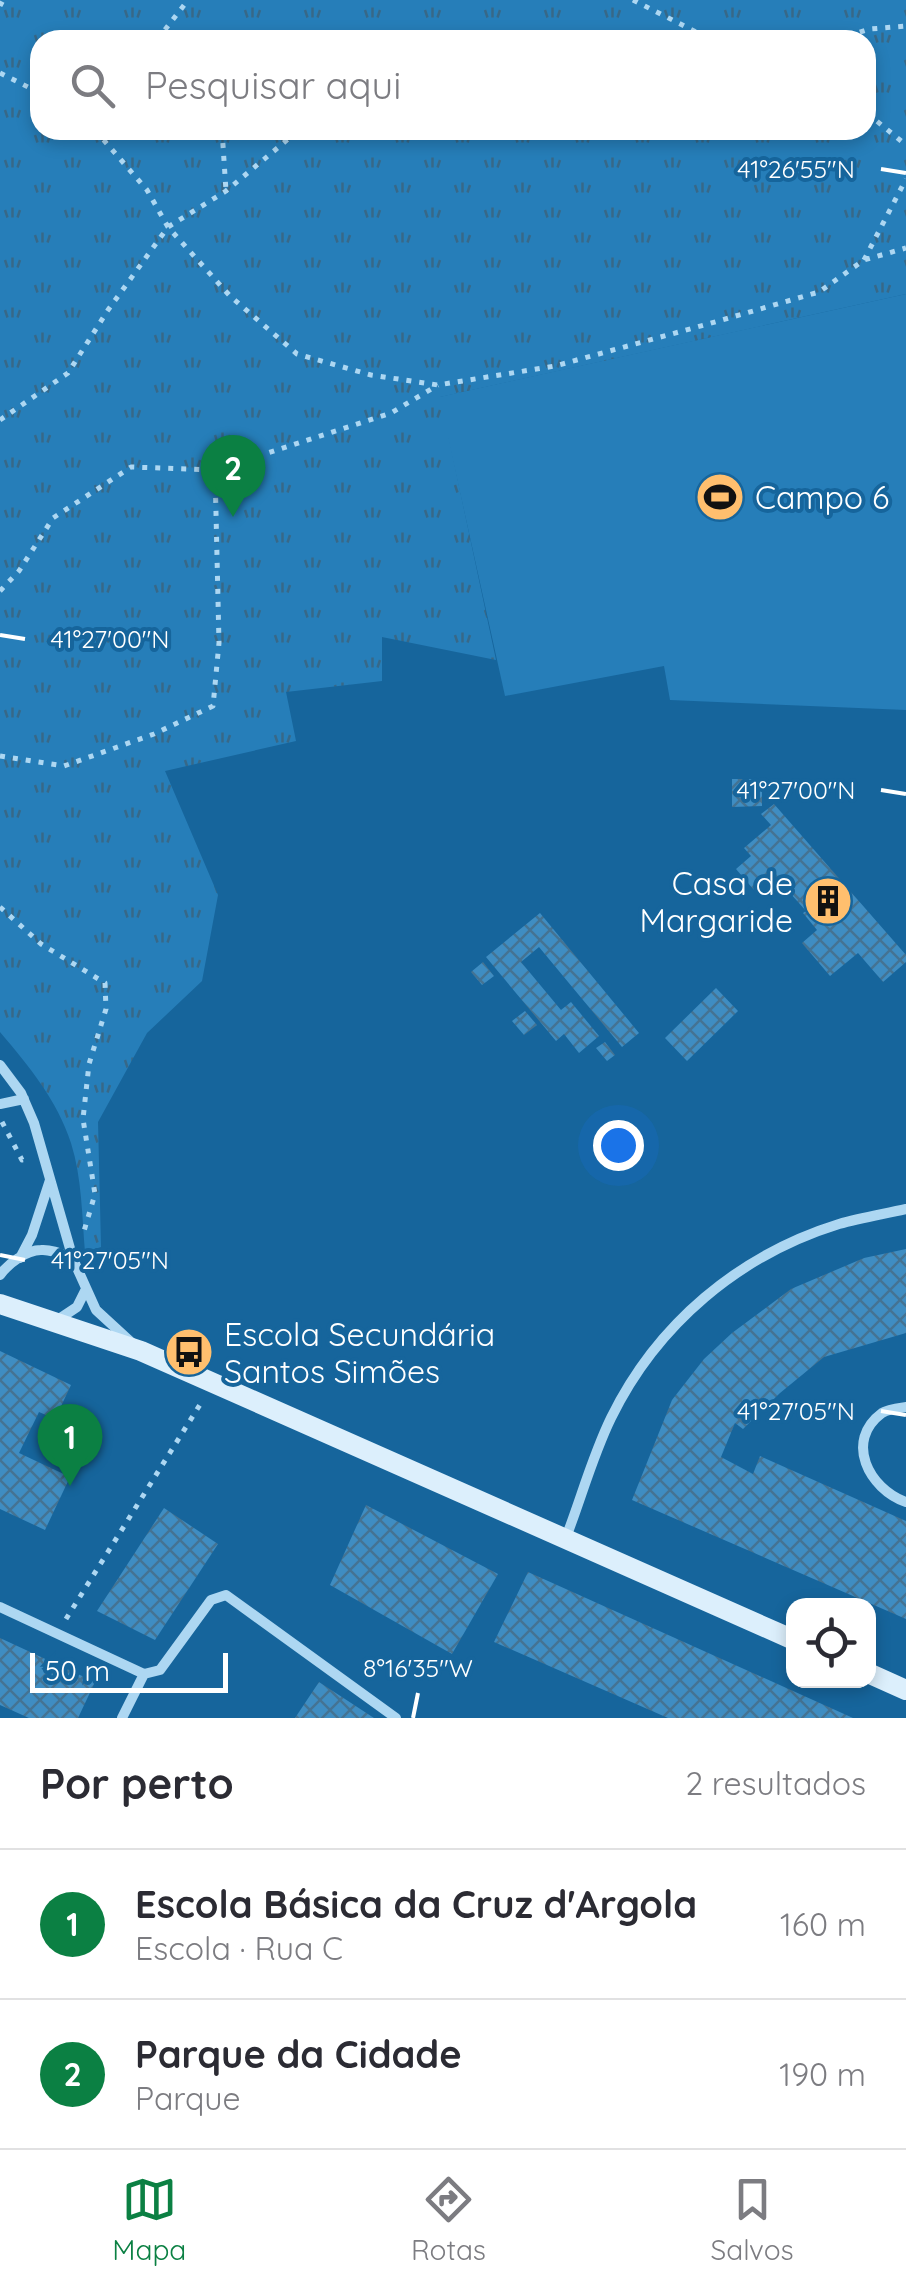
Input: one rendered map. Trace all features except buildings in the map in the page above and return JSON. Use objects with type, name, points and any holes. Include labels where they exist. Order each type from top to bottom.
[{"type":"street","points":[[0,1065],[24,1099],[34,1122],[73,1258],[96,1310],[142,1351]]},
{"type":"street","points":[[0,1104],[24,1099]]},
{"type":"street","points":[[20,1258],[32,1235],[50,1179]]},
{"type":"street","points":[[564,1540],[611,1417],[666,1334],[740,1270],[785,1246],[839,1224],[906,1209]]},
{"type":"street","points":[[0,1275],[20,1258],[40,1250],[73,1258]]},
{"type":"street","points":[[55,1322],[77,1307],[86,1289]]},
{"type":"street","points":[[1,1301],[142,1351],[786,1637]]},
{"type":"street","points":[[906,1407],[884,1411],[864,1434],[862,1460],[879,1486],[906,1502]]},
{"type":"street","points":[[0,1607],[144,1674],[160,1670],[211,1600],[226,1595],[396,1718]]},
{"type":"street","points":[[122,1718],[144,1674]]},
{"type":"street","points":[[876,1677],[906,1690]]},
{"type":"path","points":[[165,30],[188,0]]},
{"type":"path","points":[[633,0],[692,30]]},
{"type":"path","points":[[870,30],[906,26]]},
{"type":"path","points":[[0,73],[30,87]]},
{"type":"path","points":[[876,120],[906,145]]},
{"type":"path","points":[[104,140],[147,190],[168,228],[230,296],[297,354],[371,374],[438,384],[554,366],[708,324],[818,292],[864,260],[906,248]]},
{"type":"path","points":[[223,140],[226,191]]},
{"type":"path","points":[[0,420],[68,374],[108,310],[168,228],[226,191],[287,140]]},
{"type":"path","points":[[864,260],[906,179]]},
{"type":"path","points":[[0,590],[18,571],[53,518],[131,467],[215,470],[391,412],[438,384]]},
{"type":"path","points":[[0,756],[64,766],[154,734],[213,706],[219,643],[215,470]]},
{"type":"path","points":[[0,907],[41,944],[105,982],[106,1009],[89,1064],[83,1118],[95,1194],[83,1234],[79,1221]]},
{"type":"path","points":[[57,1634],[213,1384]]},
{"type":"green space","points":[[0,0],[906,0],[906,294],[440,397],[496,660],[382,637],[382,681],[286,692],[296,741],[165,771],[218,895],[202,981],[147,1033],[98,1122],[101,1247],[85,1252],[81,1197],[71,1143],[58,1112],[0,1032]]},
{"type":"green space","name":"Campo 6","points":[[906,294],[906,710],[670,700],[664,666],[505,696],[439,397]]},
{"type":"place","name":"Campo 6","points":[[720,497]]},
{"type":"place","name":"Parque da Cidade","points":[[233,517]]},
{"type":"place","name":"Casa de Margaride","points":[[828,901]]},
{"type":"place","name":"Escola Secundária Santos Simões","points":[[189,1352]]},
{"type":"place","name":"Escola Básica da Cruz d'Argola","points":[[70,1486]]}]
